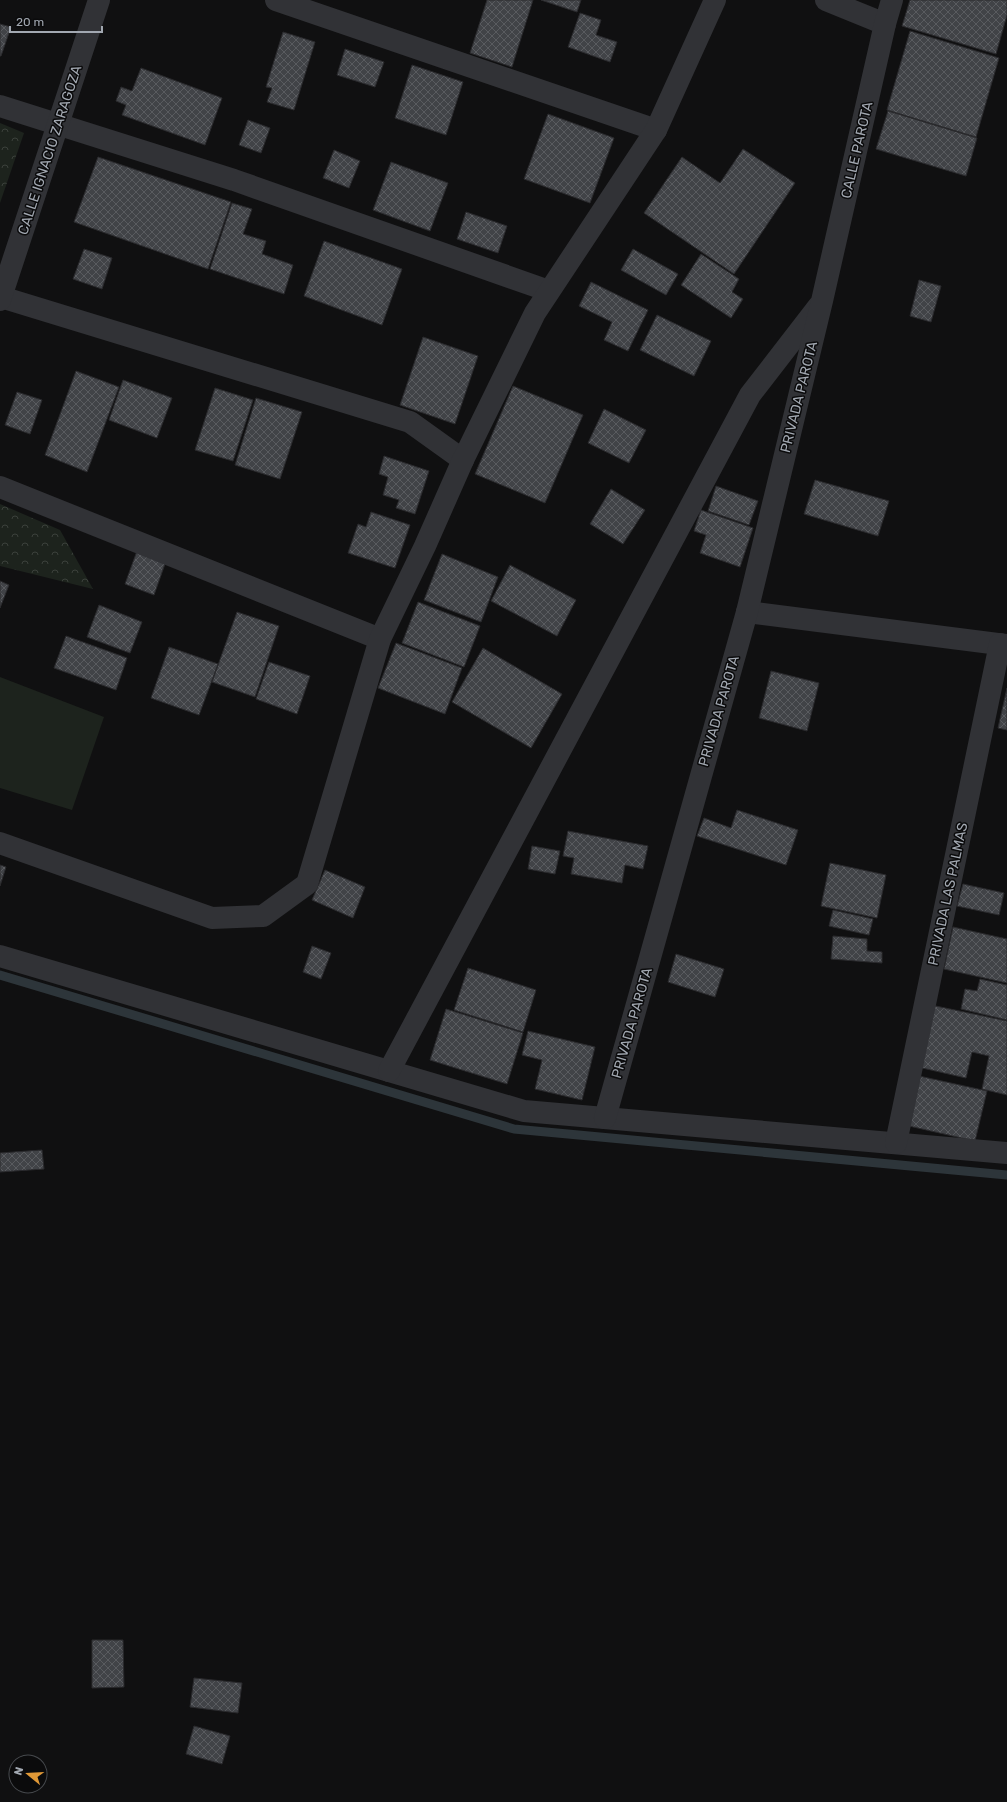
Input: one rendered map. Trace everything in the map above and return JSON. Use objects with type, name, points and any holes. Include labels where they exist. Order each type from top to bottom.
[{"type":"street","name":"CALLE IGNACIO ZARAGOZA","points":[[0,298],[99,0]]},
{"type":"street","points":[[276,0],[656,130]]},
{"type":"street","points":[[0,843],[212,918],[263,916],[307,884],[380,639],[425,546],[463,460],[535,313],[548,291],[656,130],[715,0]]},
{"type":"street","points":[[826,0],[885,24]]},
{"type":"street","name":"CALLE PAROTA","points":[[822,301],[885,24],[892,0]]},
{"type":"street","points":[[0,106],[234,180],[548,291]]},
{"type":"street","points":[[0,298],[410,422],[463,460]]},
{"type":"street","points":[[389,1071],[750,395],[822,301]]},
{"type":"street","name":"PRIVADA PAROTA","points":[[605,1118],[747,612],[822,301]]},
{"type":"street","points":[[0,487],[380,639]]},
{"type":"street","points":[[747,612],[1004,644]]},
{"type":"street","name":"PRIVADA LAS PALMAS","points":[[896,1143],[1004,644]]},
{"type":"street","points":[[0,956],[524,1111],[1007,1153]]},
{"type":"green space","points":[[0,123],[24,133],[0,203]]},
{"type":"green space","points":[[0,504],[60,530],[93,589],[0,566]]},
{"type":"green space","points":[[0,677],[104,717],[72,810],[0,788]]},
{"type":"building","points":[[487,0],[533,0],[512,67],[470,53]]},
{"type":"building","points":[[541,0],[581,0],[577,12]]},
{"type":"building","points":[[910,0],[1007,0],[1007,15],[996,54],[902,26]]},
{"type":"building","points":[[580,13],[601,20],[596,35],[617,42],[610,62],[568,47]]},
{"type":"building","points":[[0,24],[11,27],[1,56],[0,56]]},
{"type":"building","points":[[910,31],[999,58],[976,137],[887,110]]},
{"type":"building","points":[[283,32],[315,42],[294,110],[267,102],[272,88],[266,87]]},
{"type":"building","points":[[345,49],[384,62],[375,87],[337,75]]},
{"type":"building","points":[[412,65],[463,82],[446,135],[395,118]]},
{"type":"building","points":[[141,68],[222,98],[205,145],[122,115],[126,105],[116,101],[121,87],[132,91]]},
{"type":"building","points":[[888,111],[977,138],[966,176],[876,149]]},
{"type":"building","points":[[548,114],[614,138],[590,203],[524,179]]},
{"type":"building","points":[[248,120],[270,128],[261,153],[239,145]]},
{"type":"building","points":[[743,149],[795,183],[734,274],[644,213],[682,157],[720,183]]},
{"type":"building","points":[[334,150],[360,161],[349,188],[323,178]]},
{"type":"building","points":[[98,157],[231,202],[208,269],[74,222]]},
{"type":"building","points":[[391,162],[448,183],[430,231],[373,210]]},
{"type":"building","points":[[232,203],[252,209],[243,234],[266,241],[262,254],[293,265],[284,294],[210,269]]},
{"type":"building","points":[[466,212],[507,226],[498,253],[457,239]]},
{"type":"building","points":[[324,241],[402,269],[382,325],[304,296]]},
{"type":"building","points":[[84,249],[112,258],[102,289],[73,279]]},
{"type":"building","points":[[633,249],[678,274],[666,295],[621,270]]},
{"type":"building","points":[[701,254],[739,279],[732,292],[743,299],[731,318],[681,285]]},
{"type":"building","points":[[919,280],[941,286],[931,322],[910,316]]},
{"type":"building","points":[[591,282],[648,310],[628,351],[604,340],[612,322],[579,306]]},
{"type":"building","points":[[657,315],[711,341],[694,376],[640,350]]},
{"type":"building","points":[[423,337],[478,356],[455,424],[400,405]]},
{"type":"building","points":[[76,371],[119,387],[87,472],[45,455]]},
{"type":"building","points":[[123,380],[172,398],[157,438],[109,420]]},
{"type":"building","points":[[513,386],[583,415],[545,503],[475,474]]},
{"type":"building","points":[[215,388],[253,400],[233,461],[195,450]]},
{"type":"building","points":[[17,392],[42,400],[30,434],[5,425]]},
{"type":"building","points":[[256,398],[302,412],[280,479],[235,465]]},
{"type":"building","points":[[604,409],[646,430],[629,463],[588,443]]},
{"type":"building","points":[[384,456],[429,471],[415,514],[396,508],[399,500],[383,495],[388,477],[379,474]]},
{"type":"building","points":[[815,480],[889,501],[878,536],[804,514]]},
{"type":"building","points":[[716,486],[758,501],[749,525],[708,511]]},
{"type":"building","points":[[611,489],[645,510],[623,544],[590,524]]},
{"type":"building","points":[[701,510],[753,528],[740,567],[700,553],[706,535],[694,531]]},
{"type":"building","points":[[371,512],[410,525],[395,568],[348,553],[358,524],[366,527]]},
{"type":"building","points":[[137,551],[166,561],[154,595],[125,584]]},
{"type":"building","points":[[442,554],[498,577],[481,622],[424,600]]},
{"type":"building","points":[[510,565],[576,600],[557,636],[491,601]]},
{"type":"building","points":[[0,581],[9,585],[0,608]]},
{"type":"building","points":[[418,602],[480,626],[464,667],[402,643]]},
{"type":"building","points":[[99,605],[142,622],[130,653],[87,637]]},
{"type":"building","points":[[237,612],[279,626],[255,697],[212,682]]},
{"type":"building","points":[[66,636],[127,658],[116,690],[54,668]]},
{"type":"building","points":[[396,643],[462,668],[445,714],[378,688]]},
{"type":"building","points":[[169,647],[218,664],[199,715],[151,698]]},
{"type":"building","points":[[483,648],[562,694],[531,748],[452,702]]},
{"type":"building","points":[[269,662],[310,676],[297,714],[256,699]]},
{"type":"building","points":[[771,671],[819,683],[807,731],[759,718]]},
{"type":"building","points":[[1007,688],[1007,730],[998,728]]},
{"type":"building","points":[[737,810],[798,830],[786,865],[697,836],[704,818],[731,828]]},
{"type":"building","points":[[568,831],[648,846],[643,869],[625,865],[622,883],[571,874],[574,858],[563,856]]},
{"type":"building","points":[[532,846],[560,851],[555,874],[528,869]]},
{"type":"building","points":[[830,863],[886,875],[877,918],[821,906]]},
{"type":"building","points":[[0,865],[6,867],[0,886]]},
{"type":"building","points":[[325,870],[365,887],[353,918],[312,900]]},
{"type":"building","points":[[963,884],[1004,893],[999,915],[957,906]]},
{"type":"building","points":[[833,910],[873,919],[869,935],[829,926]]},
{"type":"building","points":[[953,927],[1007,939],[1007,983],[944,969]]},
{"type":"building","points":[[833,936],[867,939],[867,951],[882,952],[882,963],[831,959]]},
{"type":"building","points":[[312,946],[331,953],[321,979],[303,972]]},
{"type":"building","points":[[676,954],[724,969],[715,997],[668,982]]},
{"type":"building","points":[[468,968],[536,990],[523,1032],[454,1010]]},
{"type":"building","points":[[980,979],[1007,985],[1007,1020],[961,1009],[965,989],[977,991]]},
{"type":"building","points":[[931,1005],[1007,1021],[1007,1095],[982,1089],[989,1056],[972,1052],[966,1078],[918,1067]]},
{"type":"building","points":[[446,1009],[523,1033],[507,1084],[430,1060]]},
{"type":"building","points":[[528,1031],[595,1047],[582,1100],[535,1089],[542,1060],[522,1055]]},
{"type":"building","points":[[919,1076],[987,1091],[975,1141],[909,1126]]},
{"type":"building","points":[[42,1150],[44,1169],[0,1172],[0,1153]]},
{"type":"building","points":[[92,1640],[123,1640],[124,1687],[92,1688]]},
{"type":"building","points":[[194,1678],[242,1683],[238,1713],[190,1707]]},
{"type":"building","points":[[194,1726],[230,1736],[222,1764],[186,1754]]},
{"type":"waterway","points":[[0,975],[514,1129],[1007,1175]]}]
